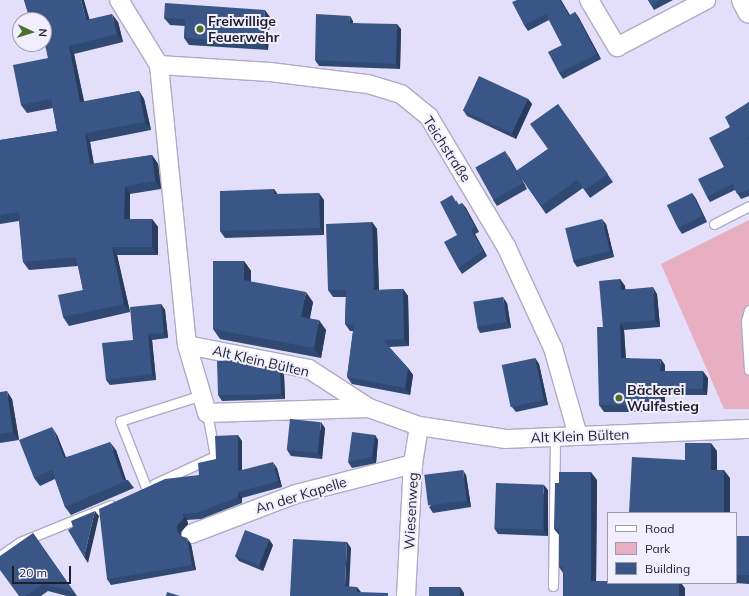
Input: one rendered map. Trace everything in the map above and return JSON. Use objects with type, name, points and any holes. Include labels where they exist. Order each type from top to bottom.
[{"type":"street","points":[[119,0],[159,65],[187,345],[207,412],[369,408]]},
{"type":"street","points":[[589,0],[617,47],[706,0]]},
{"type":"street","points":[[743,0],[749,12]]},
{"type":"street","name":"Teichstraße","points":[[159,65],[270,72],[368,84],[401,94],[429,117],[506,246],[553,348],[578,436]]},
{"type":"street","name":"Alt Klein Bülten","points":[[187,345],[309,369],[369,408],[418,426],[506,439],[749,430]]},
{"type":"street","name":"Wiesenweg","points":[[406,596],[413,464],[418,426]]},
{"type":"street","name":"An der Kapelle","points":[[191,534],[296,494],[413,464]]},
{"type":"lane","points":[[714,224],[749,206]]},
{"type":"lane","points":[[749,310],[746,321],[749,370]]},
{"type":"lane","points":[[146,487],[120,422],[202,395]]},
{"type":"lane","points":[[135,493],[215,456],[207,412]]},
{"type":"lane","points":[[554,586],[555,437]]},
{"type":"lane","points":[[0,556],[20,542],[122,499]]},
{"type":"green space","points":[[749,220],[749,409],[724,409],[661,264]]},
{"type":"building","points":[[24,0],[81,0],[86,20],[112,14],[117,34],[69,46],[80,102],[139,91],[145,122],[85,133],[90,164],[152,155],[155,181],[125,186],[124,219],[152,219],[152,247],[112,247],[124,304],[63,317],[58,295],[83,290],[76,257],[23,262],[19,212],[0,215],[0,140],[57,131],[51,99],[21,105],[13,65],[48,58],[47,52],[52,52],[52,12],[28,12]]},
{"type":"building","points":[[517,0],[560,0],[569,16],[575,12],[597,54],[559,73],[548,52],[562,45],[546,14],[524,25],[512,2]]},
{"type":"building","points":[[648,0],[660,0],[651,5]]},
{"type":"building","points":[[165,3],[265,10],[263,43],[184,38],[185,19],[164,18]]},
{"type":"building","points":[[316,14],[350,16],[349,23],[397,24],[396,64],[315,60]]},
{"type":"building","points":[[479,76],[528,99],[512,133],[463,110]]},
{"type":"building","points":[[749,102],[749,136],[747,137],[749,140],[749,189],[737,194],[733,184],[707,197],[698,179],[724,167],[709,138],[730,127],[725,117]]},
{"type":"building","points":[[558,104],[608,174],[585,190],[577,180],[541,206],[516,171],[548,149],[530,124]]},
{"type":"building","points":[[505,151],[523,183],[493,200],[475,167]]},
{"type":"building","points":[[274,189],[274,194],[319,193],[320,228],[220,231],[220,191]]},
{"type":"building","points":[[692,193],[703,215],[678,228],[667,205]]},
{"type":"building","points":[[452,195],[458,205],[462,203],[475,227],[471,229],[483,251],[458,268],[444,242],[457,235],[440,202]]},
{"type":"building","points":[[602,219],[610,251],[573,260],[565,228]]},
{"type":"building","points":[[372,222],[374,290],[403,289],[404,339],[383,340],[408,368],[405,388],[347,377],[354,324],[345,324],[346,290],[328,290],[326,224]]},
{"type":"building","points":[[213,261],[244,261],[244,280],[306,292],[301,317],[319,320],[314,348],[213,329]]},
{"type":"building","points":[[620,279],[621,290],[653,287],[655,320],[620,323],[621,358],[661,359],[660,371],[703,371],[703,389],[661,388],[660,405],[599,405],[597,327],[603,327],[599,281]]},
{"type":"building","points":[[503,297],[507,322],[477,326],[473,302]]},
{"type":"building","points":[[161,304],[164,333],[148,334],[152,374],[106,380],[102,343],[133,340],[130,307]]},
{"type":"building","points":[[535,358],[544,400],[511,407],[502,365]]},
{"type":"building","points":[[234,360],[280,369],[281,394],[218,395],[217,361]]},
{"type":"building","points":[[7,391],[13,432],[0,434],[0,392]]},
{"type":"building","points":[[290,419],[321,422],[318,453],[287,450]]},
{"type":"building","points":[[52,427],[64,458],[110,442],[123,480],[128,480],[65,507],[52,470],[34,478],[19,440]]},
{"type":"building","points":[[352,432],[375,435],[372,457],[348,462]]},
{"type":"building","points":[[238,435],[238,471],[273,462],[278,481],[238,492],[238,497],[197,513],[183,514],[184,518],[177,526],[177,531],[181,536],[187,538],[192,565],[107,579],[99,509],[165,479],[199,475],[198,463],[216,459],[215,436]]},
{"type":"building","points":[[685,443],[711,443],[711,470],[724,470],[724,512],[629,512],[632,457],[685,460]]},
{"type":"building","points":[[463,470],[467,501],[428,506],[424,475]]},
{"type":"building","points":[[559,472],[591,472],[591,581],[607,581],[607,584],[679,584],[679,596],[563,596],[563,567],[559,567],[559,529],[554,529],[555,483],[559,483]]},
{"type":"building","points":[[496,483],[544,485],[542,530],[494,528]]},
{"type":"building","points":[[95,511],[84,557],[68,530],[73,527],[71,521]]},
{"type":"building","points":[[245,530],[269,539],[259,565],[235,556]]},
{"type":"building","points":[[33,533],[74,592],[43,584],[25,596],[19,596],[0,570],[0,556]]},
{"type":"building","points":[[737,536],[749,536],[749,575],[737,575]]},
{"type":"building","points":[[293,539],[347,542],[345,586],[357,587],[357,592],[388,593],[388,596],[290,596]]},
{"type":"building","points":[[429,587],[460,587],[460,596],[429,596]]},
{"type":"building","points":[[167,592],[180,596],[166,596]]},
{"type":"place","name":"Freiwillige Feuerwehr","points":[[200,29]]},
{"type":"place","name":"Bäckerei Wulfestieg","points":[[619,398]]}]
